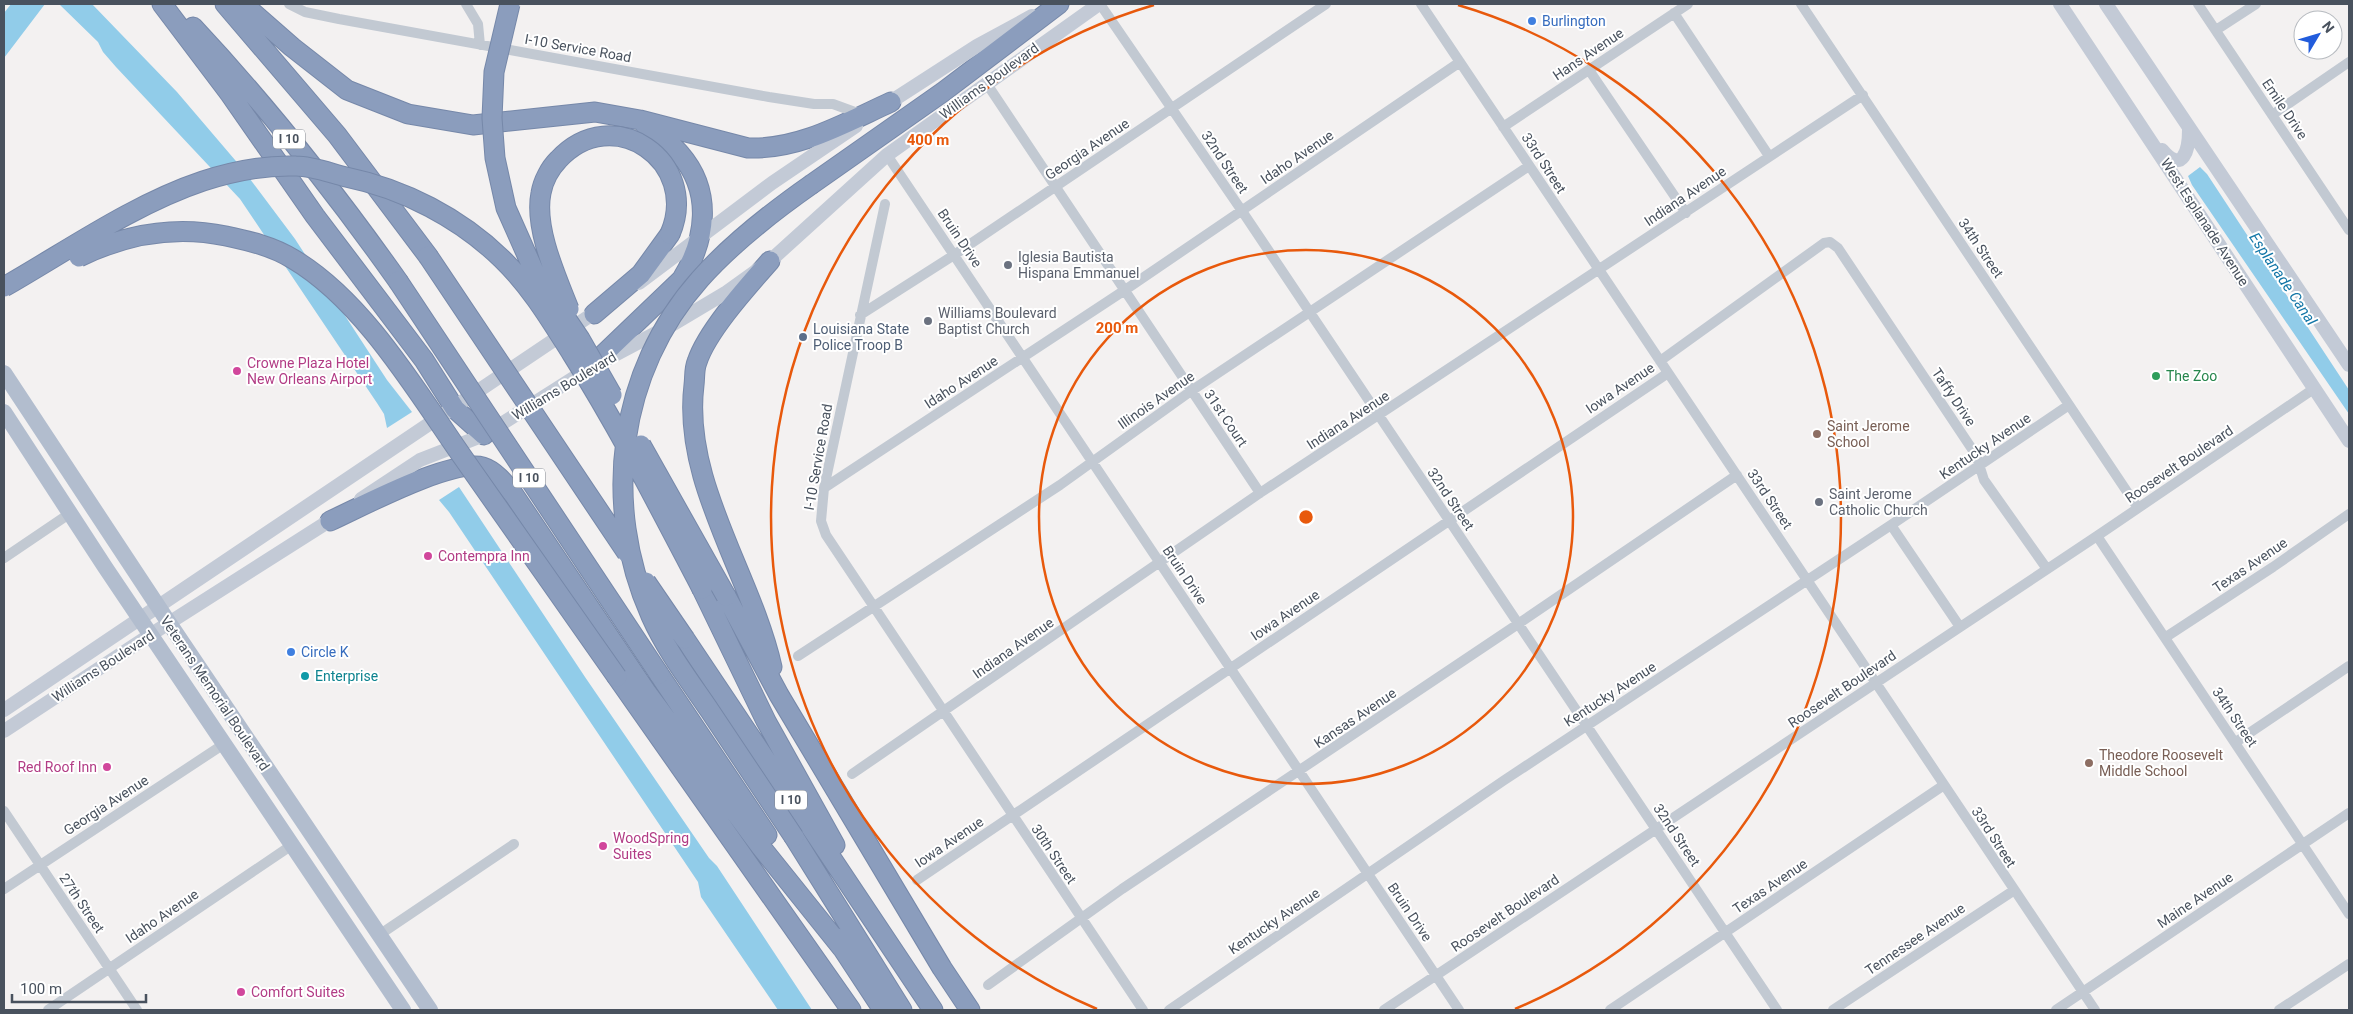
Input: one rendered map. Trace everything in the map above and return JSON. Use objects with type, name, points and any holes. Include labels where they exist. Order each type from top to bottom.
[{"type":"highway","points":[[162,4],[230,94],[315,216],[424,360],[456,409],[484,435]]},
{"type":"highway","name":"I 10","points":[[171,4],[221,57],[290,139],[354,220],[398,281],[883,1010]]},
{"type":"highway","name":"I 10","points":[[225,4],[337,135],[428,256],[933,1010]]},
{"type":"highway","points":[[243,4],[292,47],[347,90],[408,114],[473,125],[595,112],[640,120],[748,148],[764,149],[800,142],[891,102]]},
{"type":"highway","points":[[510,4],[494,72],[492,118],[495,158],[506,208],[534,271],[580,339],[726,596],[779,695],[942,968],[970,1010]]},
{"type":"highway","points":[[902,1010],[794,837],[672,655],[652,617],[636,579],[628,547],[623,513],[622,464],[628,423],[639,382],[654,347],[678,306],[719,258],[760,222],[1059,4]]},
{"type":"highway","points":[[588,369],[682,279],[691,263],[701,236],[703,199],[691,170],[680,154],[640,120]]},
{"type":"highway","points":[[580,339],[545,242],[540,216],[541,193],[546,178],[554,164],[565,152],[580,142],[601,135],[618,137],[644,146],[665,166],[678,196],[678,211],[670,234],[641,274],[594,314]]},
{"type":"highway","points":[[4,287],[155,200],[204,180],[252,170],[297,166],[359,180],[396,192],[433,208],[467,230],[502,259],[533,293],[610,414],[702,588],[766,721],[899,960]]},
{"type":"highway","points":[[4,300],[56,269],[100,247],[155,231],[208,232],[255,242],[293,258],[328,283],[358,312],[414,387],[851,1010]]},
{"type":"highway","points":[[770,261],[733,304],[709,340],[697,362],[692,402],[697,456],[721,526],[752,602],[769,654],[779,695]]},
{"type":"highway","points":[[424,360],[438,398],[437,409],[427,424]]},
{"type":"highway","points":[[330,521],[447,468],[483,467],[500,478],[514,495],[647,693],[761,847],[842,948]]},
{"type":"main road","name":"Williams Boulevard","points":[[4,710],[140,620],[427,424],[456,409],[658,269],[772,183],[891,102],[977,46],[1055,4]]},
{"type":"main road","name":"Williams Boulevard","points":[[4,731],[168,623],[330,521],[420,460],[484,435],[588,369],[675,323],[727,292],[770,261],[887,155],[1100,4]]},
{"type":"main road","name":"West Esplanade Avenue","points":[[2060,4],[2349,441]]},
{"type":"main road","points":[[2075,4],[2073,16],[2079,33]]},
{"type":"main road","points":[[2097,4],[2142,68],[2150,70]]},
{"type":"main road","points":[[2106,4],[2189,130],[2349,365]]},
{"type":"main road","points":[[2139,122],[2165,154],[2176,160],[2188,153],[2189,130]]},
{"type":"main road","name":"Veterans Memorial Boulevard","points":[[4,373],[168,623],[430,1010]]},
{"type":"main road","name":"Veterans Memorial Boulevard","points":[[4,412],[150,635],[403,1010]]},
{"type":"main road","points":[[35,460],[64,484],[86,517],[94,520],[99,518]]},
{"type":"main road","points":[[239,766],[251,763],[268,771]]},
{"type":"main road","points":[[292,845],[320,873],[386,972],[393,975],[402,970]]},
{"type":"street","name":"I-10 Service Road","points":[[290,4],[305,12],[480,45],[769,97],[814,104],[833,104],[863,115]]},
{"type":"street","points":[[466,4],[478,24],[480,45]]},
{"type":"street","name":"32nd Street","points":[[1100,4],[1242,211],[1777,1010]]},
{"type":"street","name":"Georgia Avenue","points":[[860,315],[954,255],[1326,4]]},
{"type":"street","name":"33rd Street","points":[[1421,4],[1808,580],[2013,891],[2095,1010]]},
{"type":"street","name":"Hans Avenue","points":[[1503,126],[1688,4]]},
{"type":"street","name":"34th Street","points":[[1801,4],[2138,508]]},
{"type":"street","name":"Emile Drive","points":[[2198,4],[2349,230]]},
{"type":"street","points":[[2216,30],[2256,4]]},
{"type":"street","points":[[1674,13],[1769,156]]},
{"type":"street","name":"Idaho Avenue","points":[[824,488],[1125,290],[1460,62]]},
{"type":"street","points":[[2272,115],[2349,62]]},
{"type":"street","points":[[1589,70],[1686,213]]},
{"type":"street","name":"31st Court","points":[[987,84],[1260,493]]},
{"type":"street","name":"Indiana Avenue","points":[[852,774],[1260,493],[1863,95]]},
{"type":"street","name":"Bruin Drive","points":[[887,155],[1459,1010]]},
{"type":"street","name":"Illinois Avenue","points":[[798,656],[1093,462],[1191,391],[1529,166]]},
{"type":"street","name":"I-10 Service Road","points":[[885,204],[824,488],[821,521],[826,535],[943,712]]},
{"type":"street","name":"Iowa Avenue","points":[[1660,361],[1824,243],[1831,243]]},
{"type":"street","name":"Taffy Drive","points":[[1831,243],[1838,248],[1976,455],[1984,480],[2046,570]]},
{"type":"street","name":"Iowa Avenue","points":[[917,880],[1668,373]]},
{"type":"street","name":"Roosevelt Boulevard","points":[[1384,1010],[2097,536],[2315,388]]},
{"type":"street","name":"Kentucky Avenue","points":[[1169,1010],[1586,726],[2069,405]]},
{"type":"street","name":"Kansas Avenue","points":[[988,985],[1081,919],[1737,475]]},
{"type":"street","points":[[4,558],[70,514]]},
{"type":"street","name":"Texas Avenue","points":[[2166,637],[2273,567],[2349,514]]},
{"type":"street","points":[[1891,525],[1960,627]]},
{"type":"street","name":"34th Street","points":[[2097,536],[2349,914]]},
{"type":"street","points":[[2236,742],[2349,666]]},
{"type":"street","name":"30th Street","points":[[943,712],[1143,1010]]},
{"type":"street","name":"Georgia Avenue","points":[[4,889],[224,744]]},
{"type":"street","name":"Texas Avenue","points":[[1610,1010],[1944,785]]},
{"type":"street","name":"27th Street","points":[[4,811],[137,1010]]},
{"type":"street","name":"Maine Avenue","points":[[2056,1010],[2349,813]]},
{"type":"street","points":[[379,936],[514,844]]},
{"type":"street","name":"Idaho Avenue","points":[[48,1010],[292,845]]},
{"type":"street","name":"Tennessee Avenue","points":[[1833,1010],[2013,891]]},
{"type":"street","points":[[2280,1010],[2349,964]]},
{"type":"water","points":[[11,4],[45,4],[4,58],[4,13]]},
{"type":"water","points":[[59,4],[92,4],[177,92],[241,167],[295,239],[387,380],[412,412],[387,428],[384,414],[377,403],[240,199],[116,67],[103,52],[98,42]]},
{"type":"water","points":[[2200,167],[2207,174],[2349,390],[2349,414],[2192,185],[2188,176]]},
{"type":"water","points":[[459,487],[585,677],[709,858],[717,866],[812,1010],[778,1010],[701,897],[698,882],[449,512],[439,500]]},
{"type":"place","name":"Burlington","points":[[1532,21]]},
{"type":"place","name":"Iglesia Bautista Hispana Emmanuel","points":[[1008,265]]},
{"type":"place","name":"Williams Boulevard Baptist Church","points":[[928,321]]},
{"type":"place","name":"Louisiana State Police Troop B","points":[[803,337]]},
{"type":"place","name":"Crowne Plaza Hotel New Orleans Airport","points":[[237,371]]},
{"type":"place","name":"The Zoo","points":[[2156,376]]},
{"type":"place","name":"Saint Jerome School","points":[[1817,434]]},
{"type":"place","name":"Saint Jerome Catholic Church","points":[[1819,502]]},
{"type":"place","name":"Contempra Inn","points":[[428,556]]},
{"type":"place","name":"Circle K","points":[[291,652]]},
{"type":"place","name":"Enterprise","points":[[305,676]]},
{"type":"place","name":"Theodore Roosevelt Middle School","points":[[2089,763]]},
{"type":"place","name":"Red Roof Inn","points":[[107,767]]},
{"type":"place","name":"WoodSpring Suites","points":[[603,846]]},
{"type":"place","name":"Comfort Suites","points":[[241,992]]},
{"type":"water label","name":"Esplanade Canal","points":[[2283,279]]}]
